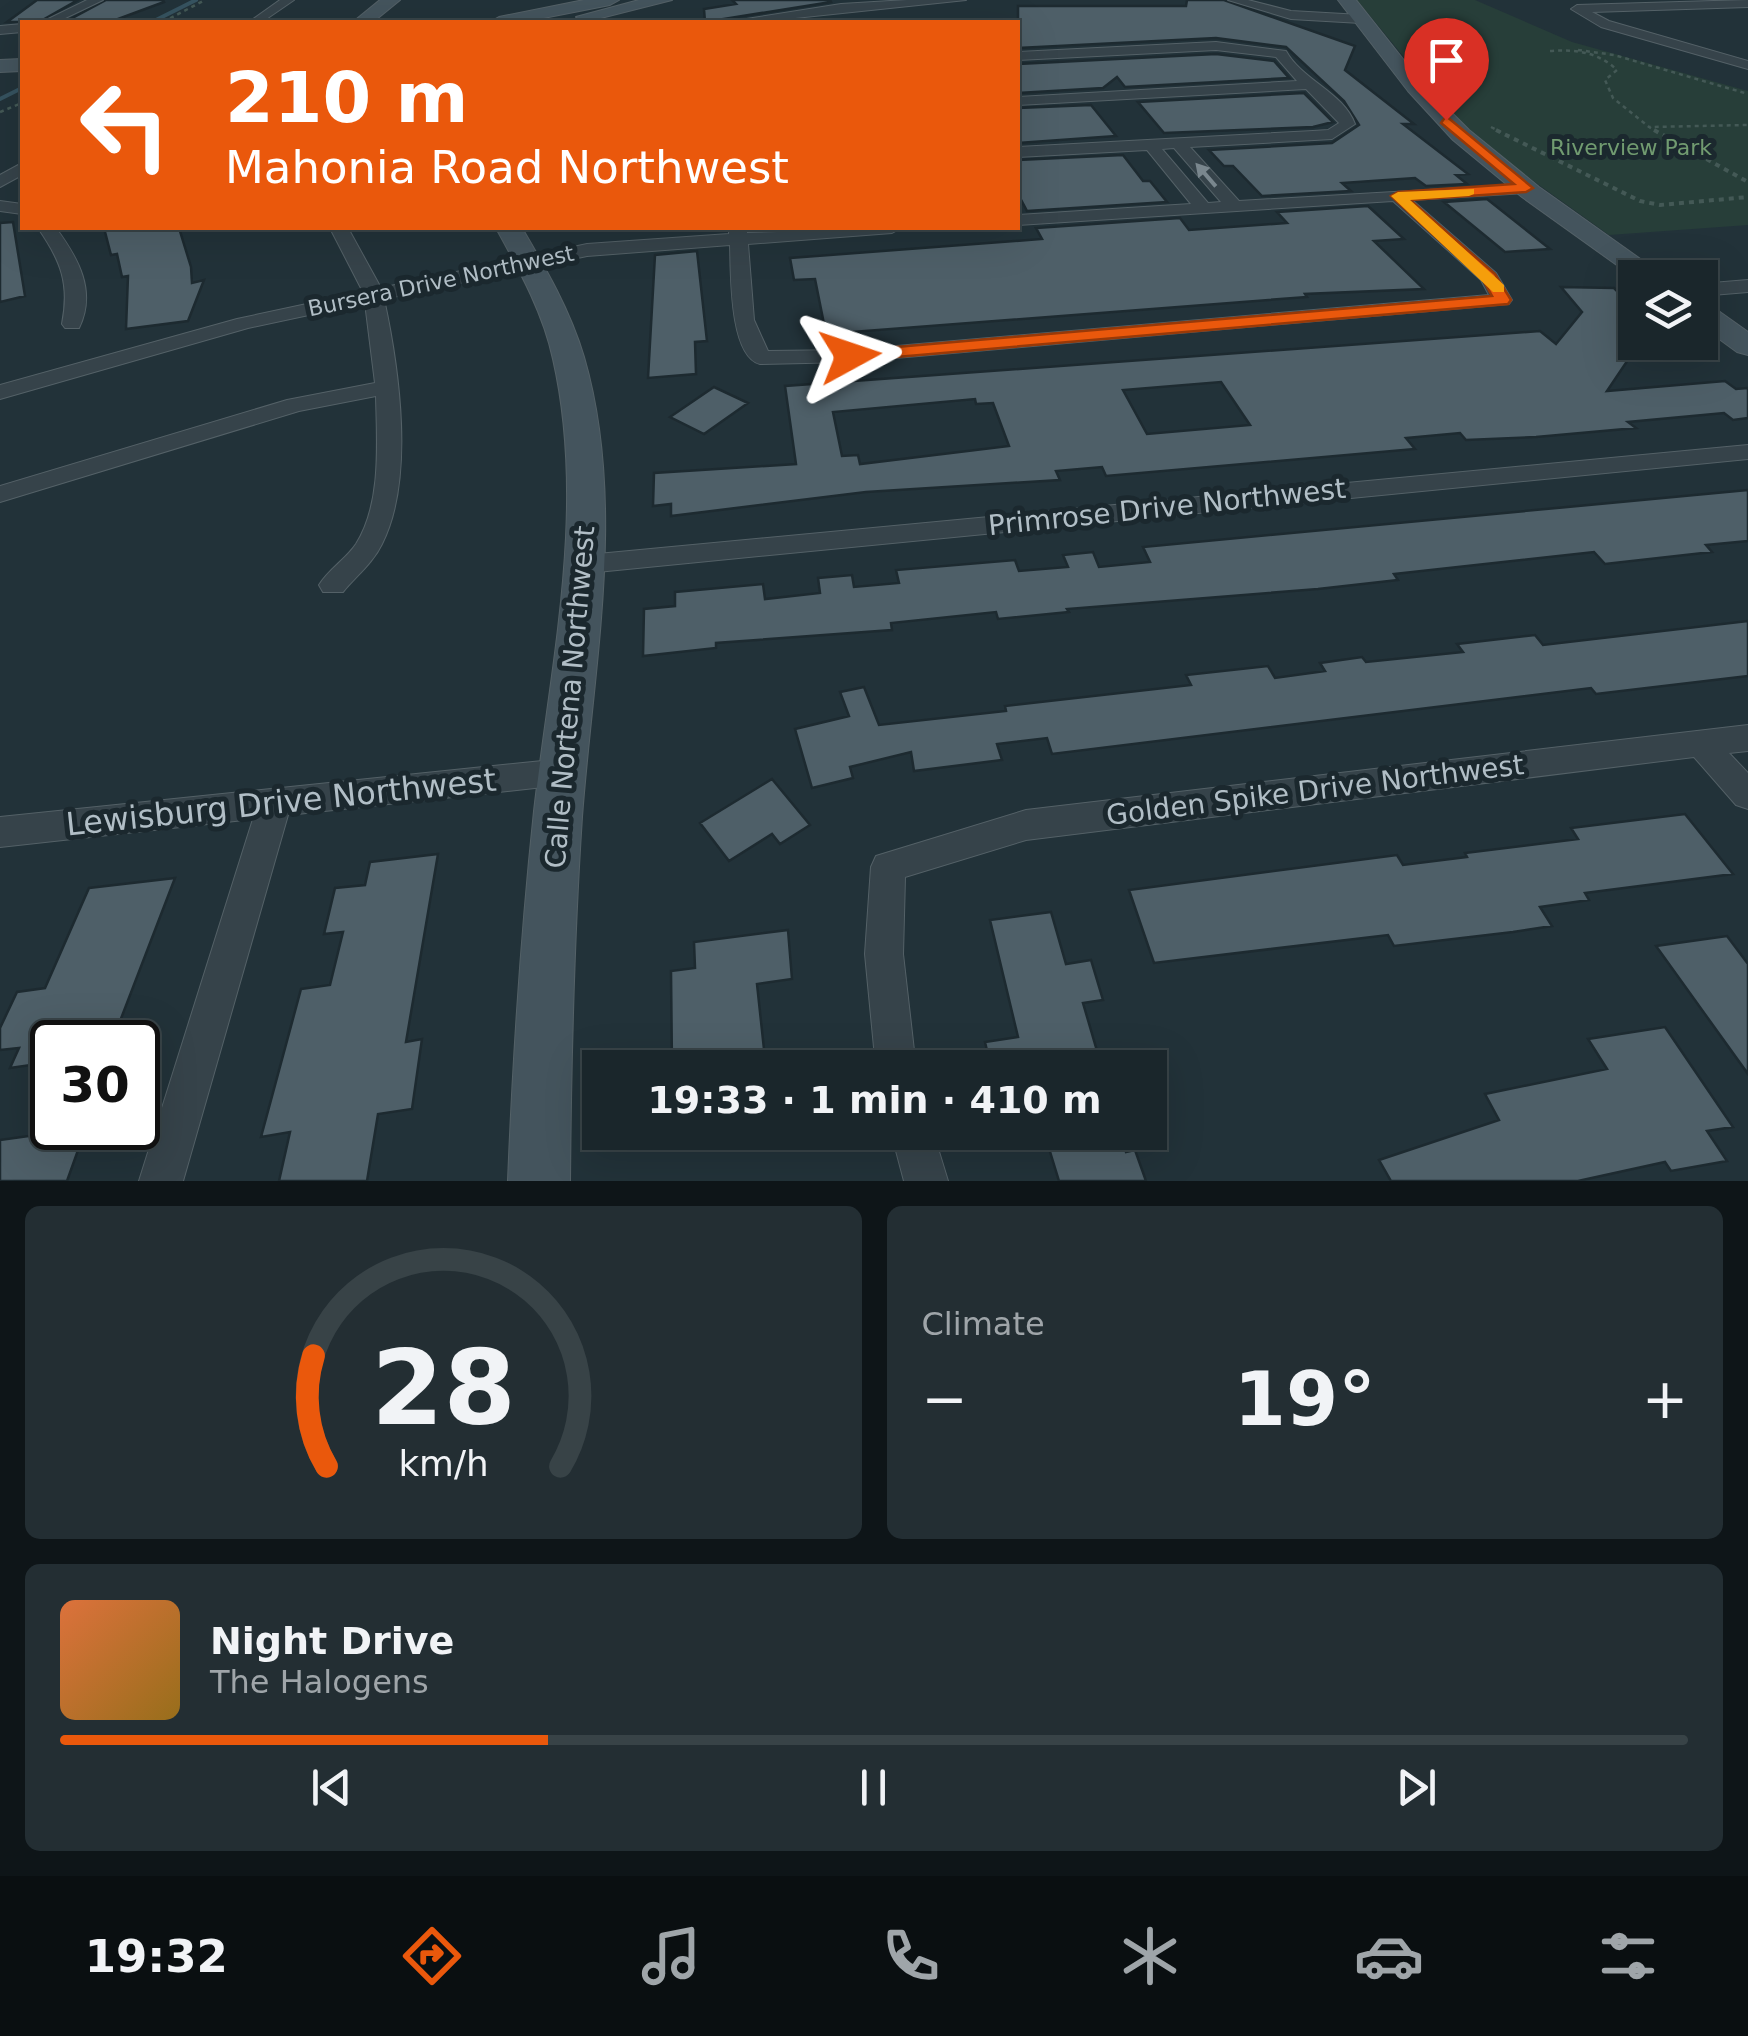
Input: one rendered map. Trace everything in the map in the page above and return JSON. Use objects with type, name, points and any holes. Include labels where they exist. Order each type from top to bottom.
[{"type":"street","points":[[52,20],[97,0]]},
{"type":"street","points":[[258,20],[288,0]]},
{"type":"street","points":[[509,20],[610,0]]},
{"type":"street","points":[[566,20],[663,0]]},
{"type":"street","points":[[748,20],[841,8],[960,0]]},
{"type":"street","points":[[1234,0],[1291,16],[1354,9],[1429,103],[1463,137],[1526,188],[1628,260]]},
{"type":"street","points":[[1748,4],[1577,9],[1640,34],[1748,64]]},
{"type":"street","points":[[1020,56],[1216,46],[1281,54],[1286,66],[1344,116],[1347,124],[1342,130],[1314,136],[1020,152]]},
{"type":"street","points":[[1020,100],[1308,85]]},
{"type":"street","points":[[1178,143],[1234,206]]},
{"type":"street","points":[[1151,145],[1203,208]]},
{"type":"street","points":[[1020,220],[1526,188]]},
{"type":"street","points":[[738,232],[744,320],[760,358],[869,354],[1502,300],[1489,277],[1398,196]]},
{"type":"street","points":[[48,230],[80,288],[72,324]]},
{"type":"street","points":[[332,585],[371,544],[383,496],[388,386],[373,294],[358,256],[341,230]]},
{"type":"street","name":"Bursera Drive Northwest","points":[[0,392],[244,324],[373,294],[520,244],[640,244],[738,232],[815,230]]},
{"type":"street","name":"Calle Nortena Northwest","points":[[520,244],[563,335],[575,376],[586,467],[586,564],[562,772],[549,940],[539,1181]]},
{"type":"street","points":[[1718,288],[1748,286]]},
{"type":"street","points":[[1718,325],[1748,346]]},
{"type":"street","points":[[0,494],[295,405],[388,386]]},
{"type":"street","name":"Primrose Drive Northwest","points":[[586,564],[1748,452]]},
{"type":"street","name":"Golden Spike Drive Northwest","points":[[894,1050],[884,954],[888,867],[1026,825],[1748,738]]},
{"type":"street","points":[[1700,743],[1748,796]]},
{"type":"street","name":"Lewisburg Drive Northwest","points":[[0,832],[562,772]]},
{"type":"street","points":[[161,1181],[275,802]]},
{"type":"street","points":[[917,1150],[926,1181]]},
{"type":"path","points":[[168,20],[205,0]]},
{"type":"path","points":[[1550,50],[1614,56],[1748,94]]},
{"type":"path","points":[[1578,50],[1613,64],[1615,74],[1606,78],[1604,86],[1607,96],[1649,127],[1748,182]]},
{"type":"path","points":[[1478,120],[1640,201],[1660,205],[1748,197]]},
{"type":"path","points":[[1649,127],[1748,125]]},
{"type":"green space","name":"Riverview Park","points":[[1357,0],[1475,0],[1572,42],[1748,91],[1748,225],[1609,235],[1507,162],[1451,114]]},
{"type":"building","points":[[37,0],[78,0],[43,20],[7,22]]},
{"type":"building","points":[[106,0],[164,2],[115,20],[69,20]]},
{"type":"building","points":[[732,0],[831,2],[705,20],[704,9],[736,4]]},
{"type":"building","points":[[1187,0],[1224,0],[1355,46],[1345,70],[1414,124],[1403,124],[1468,174],[1456,175],[1467,184],[1426,186],[1415,178],[1342,183],[1351,191],[1262,196],[1233,166],[1224,166],[1209,150],[1332,143],[1359,125],[1344,101],[1286,47],[1216,38],[1020,48],[1018,6],[1186,6]]},
{"type":"building","points":[[1216,54],[1274,61],[1289,78],[1125,87],[1117,77],[1103,88],[1020,93],[1020,64]]},
{"type":"building","points":[[1304,93],[1333,122],[1313,127],[1164,133],[1138,102]]},
{"type":"building","points":[[1091,105],[1116,136],[1020,143],[1020,108]]},
{"type":"building","points":[[1123,155],[1143,181],[1150,181],[1167,202],[1027,211],[1020,198],[1020,160]]},
{"type":"building","points":[[1487,199],[1550,249],[1505,252],[1444,202]]},
{"type":"building","points":[[1368,206],[1404,239],[1374,241],[1424,289],[1305,294],[1307,297],[826,334],[815,279],[794,280],[790,258],[1042,239],[1036,228],[1180,218],[1189,230],[1287,223],[1277,212]]},
{"type":"building","points":[[13,222],[25,296],[0,302],[0,223]]},
{"type":"building","points":[[105,230],[180,230],[192,283],[204,280],[188,321],[126,329],[128,276],[122,277],[117,254],[111,255]]},
{"type":"building","points":[[697,251],[707,341],[695,342],[696,374],[648,378],[655,255]]},
{"type":"building","points":[[1561,287],[1614,288],[1618,292],[1618,360],[1628,360],[1607,391],[1725,381],[1736,389],[1748,388],[1748,418],[1733,420],[1724,413],[1628,422],[1636,428],[1536,437],[1466,440],[1460,433],[1406,438],[1415,449],[1106,476],[1102,467],[1056,471],[1060,480],[866,492],[671,516],[671,504],[653,506],[654,473],[796,464],[785,386],[1540,331],[1556,344],[1582,312]],"holes":[[[1221,382],[1250,425],[1147,434],[1123,390]],[[975,399],[976,404],[993,403],[1009,446],[860,464],[858,455],[842,456],[833,412]]]},
{"type":"building","points":[[714,387],[748,403],[704,434],[670,417]]},
{"type":"building","points":[[1748,490],[1748,541],[1706,545],[1712,552],[1605,564],[1594,552],[1394,574],[1398,580],[1318,589],[1067,609],[1069,612],[998,619],[996,612],[891,623],[892,630],[716,643],[716,648],[643,656],[644,609],[675,606],[675,592],[763,584],[765,599],[820,593],[818,578],[852,575],[854,587],[899,583],[896,570],[1015,560],[1019,571],[1068,567],[1063,555],[1093,552],[1099,567],[1150,562],[1143,547]]},
{"type":"building","points":[[1748,621],[1748,676],[1596,694],[1591,688],[1052,754],[1047,738],[997,744],[1002,760],[914,771],[911,752],[850,767],[853,778],[812,788],[795,729],[849,716],[840,692],[864,687],[879,725],[1191,685],[1186,675],[1268,666],[1275,678],[1325,671],[1320,663],[1362,657],[1366,662],[1463,652],[1457,644],[1535,635],[1543,645]]},
{"type":"building","points":[[772,779],[810,825],[780,844],[772,834],[729,861],[700,823]]},
{"type":"building","points":[[1685,814],[1733,874],[1585,893],[1589,900],[1540,907],[1552,926],[1513,932],[1394,946],[1388,935],[1154,963],[1129,890],[1397,855],[1403,865],[1467,857],[1465,853],[1578,839],[1571,828]]},
{"type":"building","points":[[438,854],[406,1042],[422,1039],[412,1109],[378,1114],[367,1181],[279,1181],[290,1132],[261,1137],[301,989],[330,985],[343,932],[324,934],[335,888],[365,885],[370,862]]},
{"type":"building","points":[[175,878],[120,1020],[30,1020],[30,1065],[10,1068],[19,1048],[0,1050],[0,1028],[17,992],[45,988],[89,888]]},
{"type":"building","points":[[1051,912],[1066,964],[1091,960],[1103,1000],[1083,1003],[1097,1050],[987,1050],[985,1042],[1018,1037],[990,920]]},
{"type":"building","points":[[788,930],[792,979],[757,984],[764,1050],[672,1050],[671,971],[695,968],[694,942]]},
{"type":"building","points":[[1727,936],[1748,964],[1748,1074],[1656,946]]},
{"type":"building","points":[[1665,1027],[1733,1127],[1707,1131],[1727,1161],[1671,1171],[1665,1162],[1578,1181],[1391,1181],[1379,1160],[1499,1120],[1485,1094],[1607,1069],[1588,1039]]},
{"type":"building","points":[[30,1136],[30,1150],[78,1150],[67,1181],[0,1181],[0,1140]]},
{"type":"building","points":[[1050,1150],[1135,1150],[1146,1181],[1059,1181]]},
{"type":"waterway","points":[[156,20],[196,0]]},
{"type":"waterway","points":[[0,99],[20,89]]},
{"type":"slow traffic","points":[[1469,192],[1398,196],[1499,288]]},
{"type":"route","points":[[850,356],[1502,300],[1500,290],[1489,277],[1398,196],[1526,188],[1446,120]]}]
